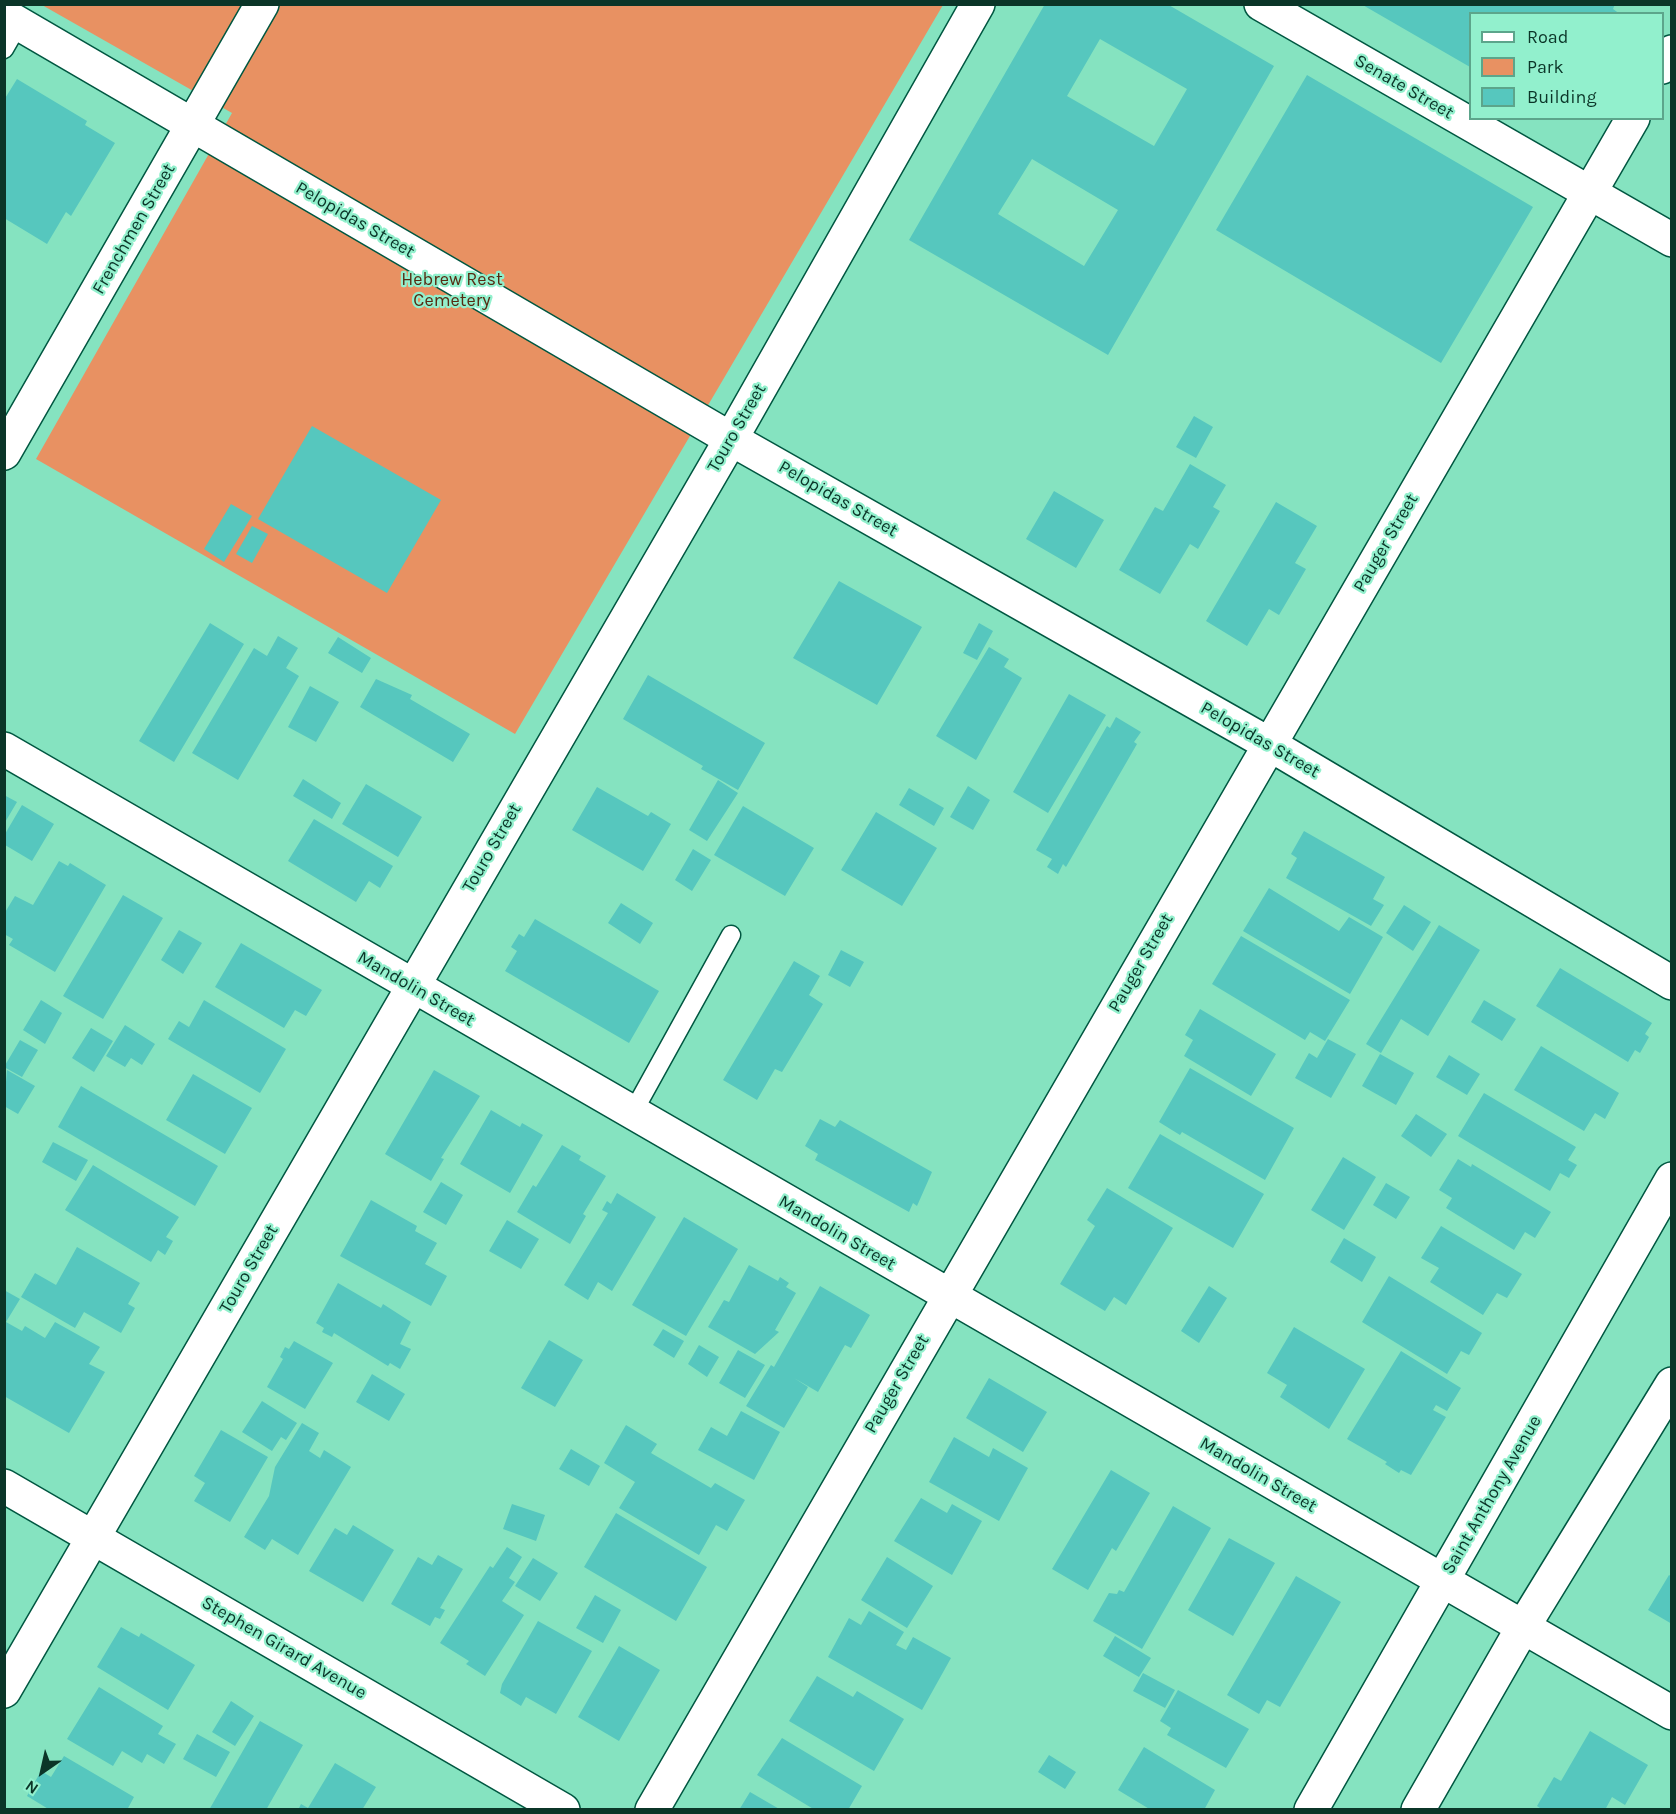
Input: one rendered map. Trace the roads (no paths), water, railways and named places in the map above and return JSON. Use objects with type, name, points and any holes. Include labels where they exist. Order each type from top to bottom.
[{"type":"street","name":"Frenchmen Street","points":[[4,453],[194,127],[262,4]]},
{"type":"street","name":"Touro Street","points":[[4,1691],[731,439],[978,4]]},
{"type":"street","name":"Senate Street","points":[[1261,4],[1671,240]]},
{"type":"street","name":"Pelopidas Street","points":[[9,29],[194,127],[731,439],[1269,744],[1671,983]]},
{"type":"street","name":"Pauger Street","points":[[651,1809],[1632,120]]},
{"type":"street","name":"Mandolin Street","points":[[4,750],[1671,1713]]},
{"type":"street","name":"Saint Anthony Avenue","points":[[1311,1809],[1671,1179]]},
{"type":"street","points":[[1418,1809],[1523,1627],[1671,1384]]},
{"type":"street","name":"Stephen Girard Avenue","points":[[4,1485],[563,1809]]},
{"type":"lane","points":[[632,1114],[731,935]]},
{"type":"park label","name":"Hebrew Rest Cemetery","points":[[452,290]]}]
